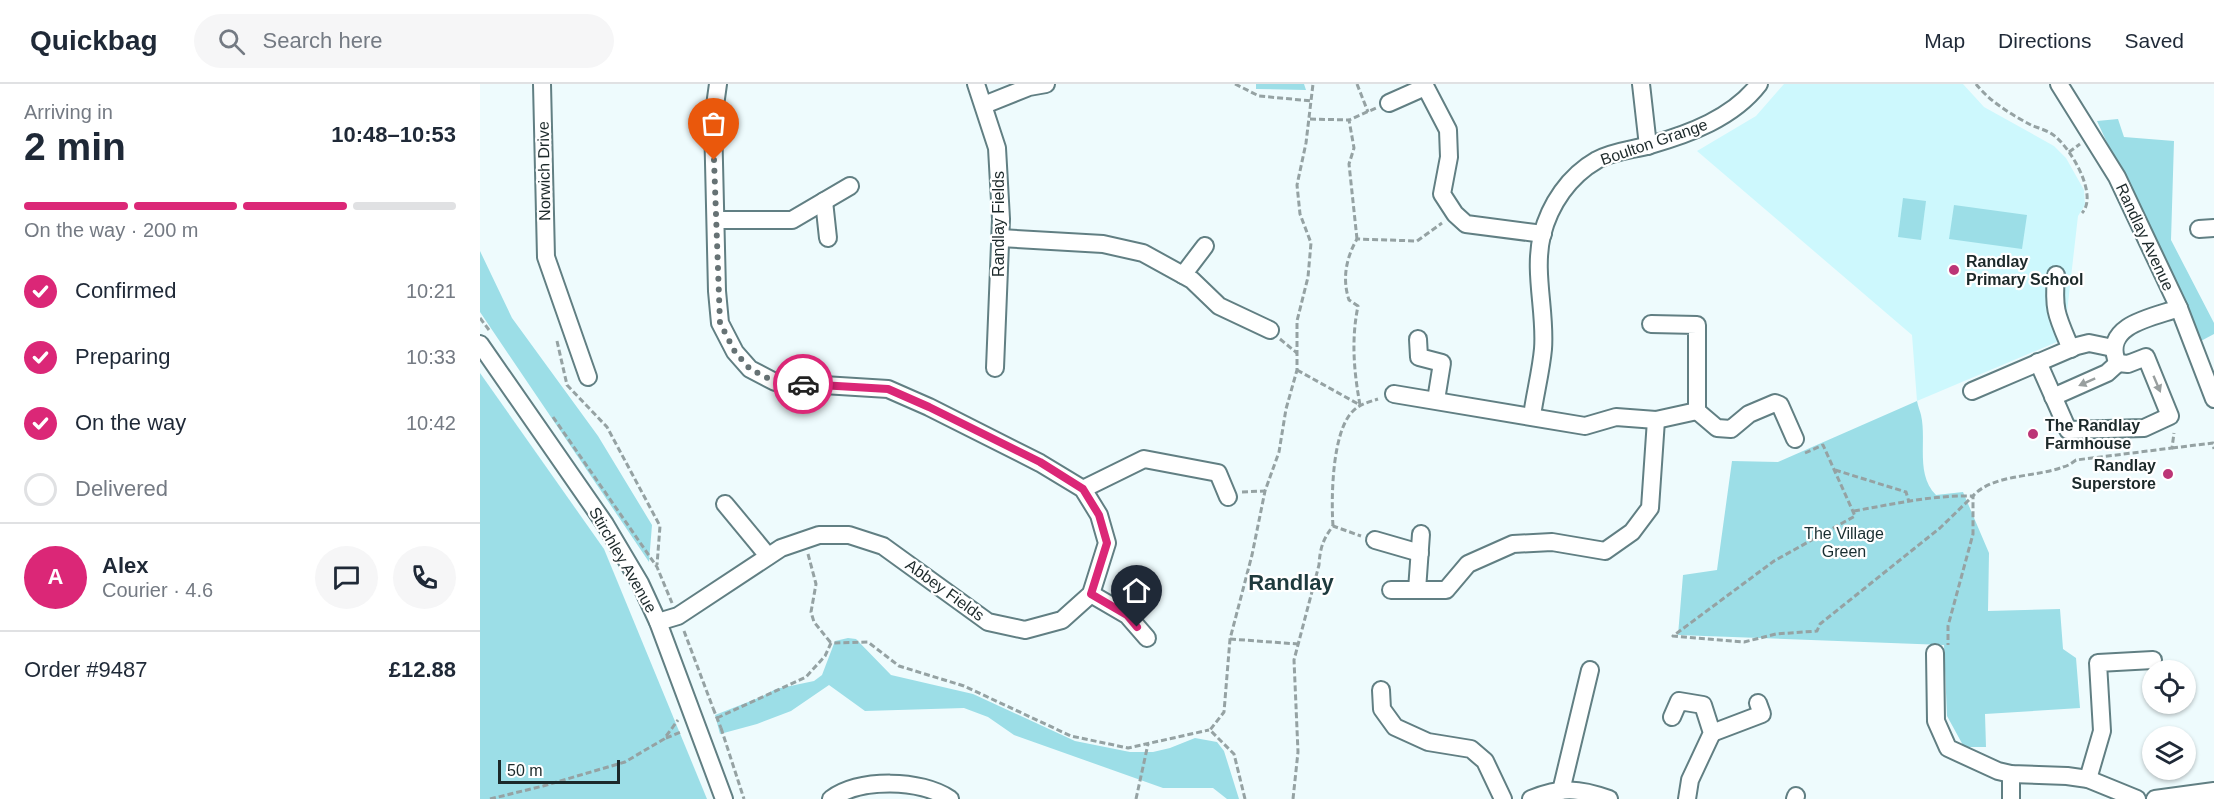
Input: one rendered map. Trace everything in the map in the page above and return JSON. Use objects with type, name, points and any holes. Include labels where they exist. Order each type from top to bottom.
[{"type":"street","name":"Norwich Drive","points":[[542,84],[546,257],[588,377]]},
{"type":"street","points":[[718,84],[713,120],[717,291],[720,323],[735,352],[750,369],[775,382],[888,389],[1040,462],[1083,489],[1099,515],[1107,543],[1091,594],[1127,615],[1147,638]]},
{"type":"street","name":"Randlay Fields","points":[[976,84],[997,147],[1001,219],[995,368]]},
{"type":"street","points":[[984,105],[1029,87],[1046,84]]},
{"type":"street","points":[[1641,84],[1648,146]]},
{"type":"street","name":"Boulton Grange","points":[[1532,416],[1543,348],[1540,270],[1543,234],[1552,206],[1579,173],[1607,156],[1688,133],[1714,121],[1734,108],[1759,84]]},
{"type":"street","name":"Randlay Avenue","points":[[2059,84],[2117,177],[2178,308],[2214,399]]},
{"type":"street","points":[[1389,103],[1425,86],[1448,130],[1449,156],[1443,194],[1455,214],[1466,224],[1543,234]]},
{"type":"street","points":[[716,220],[792,220],[850,186]]},
{"type":"street","points":[[824,201],[828,238]]},
{"type":"street","points":[[1000,238],[1103,244],[1143,253],[1192,280],[1219,306],[1270,330]]},
{"type":"street","points":[[1183,275],[1205,246]]},
{"type":"street","points":[[2056,275],[2055,312],[2072,349]]},
{"type":"street","points":[[2053,397],[2108,373],[2115,356],[2117,336],[2124,328],[2178,308]]},
{"type":"street","points":[[1651,324],[1697,325],[1697,411],[1717,428],[1731,429],[1749,414],[1775,403],[1780,405],[1795,439]]},
{"type":"street","points":[[1418,339],[1419,357],[1442,363],[1436,400]]},
{"type":"street","points":[[1972,391],[2002,386],[2038,362],[2089,343],[2128,364],[2146,357],[2170,416],[2144,428],[2068,430],[2038,362]]},
{"type":"street","name":"Stirchley Avenue","points":[[480,344],[605,524],[640,583],[658,622],[724,799]]},
{"type":"street","points":[[1394,394],[1585,426],[1616,417],[1656,420],[1697,411]]},
{"type":"street","points":[[1391,590],[1446,590],[1468,564],[1513,544],[1552,542],[1605,551],[1632,532],[1650,508],[1656,420]]},
{"type":"street","points":[[1083,489],[1144,459],[1218,473],[1227,495]]},
{"type":"street","points":[[724,504],[768,556]]},
{"type":"street","points":[[1417,590],[1421,534]]},
{"type":"street","name":"Abbey Fields","points":[[658,622],[678,616],[781,548],[819,535],[849,535],[883,546],[988,621],[1026,630],[1062,620],[1091,594]]},
{"type":"street","points":[[1375,540],[1420,553]]},
{"type":"street","points":[[1935,653],[1936,721],[1948,748],[1985,766],[2011,774],[2088,779],[2137,799]]},
{"type":"street","points":[[2088,779],[2102,731],[2098,663],[2142,661]]},
{"type":"street","points":[[1561,791],[1590,670]]},
{"type":"street","points":[[1381,690],[1382,709],[1395,727],[1428,742],[1471,748],[1485,761],[1503,799]]},
{"type":"street","points":[[1672,717],[1679,701],[1703,705],[1712,733],[1690,780],[1686,799]]},
{"type":"street","points":[[1712,733],[1762,714],[1758,703]]},
{"type":"street","points":[[2011,774],[2012,799]]},
{"type":"street","points":[[831,799],[838,794],[876,783],[909,785],[943,794],[950,799]]},
{"type":"street","points":[[1531,799],[1552,791],[1586,790],[1609,799]]},
{"type":"street","points":[[2155,799],[2214,791]]},
{"type":"path","points":[[1235,84],[1259,96],[1312,101]]},
{"type":"path","points":[[831,644],[867,642],[899,666],[964,686],[1071,736],[1128,748],[1210,730],[1224,712],[1230,639],[1252,555],[1264,491],[1279,452],[1286,409],[1297,370],[1297,321],[1308,277],[1311,243],[1300,214],[1297,185],[1310,119],[1313,84]]},
{"type":"path","points":[[1357,84],[1368,112]]},
{"type":"path","points":[[1976,84],[2005,109],[2031,125],[2054,135],[2068,152],[2086,184],[2087,208],[2082,213]]},
{"type":"path","points":[[1310,119],[1349,120],[1389,103]]},
{"type":"path","points":[[1349,120],[1354,148],[1349,164],[1357,239],[1351,250],[1345,278],[1349,300],[1358,306],[1353,348],[1360,405]]},
{"type":"path","points":[[1357,239],[1418,241],[1455,214]]},
{"type":"path","points":[[1270,330],[1297,353]]},
{"type":"path","points":[[555,334],[567,386],[607,427],[660,526],[657,567],[693,651],[744,799]]},
{"type":"path","points":[[1297,370],[1360,405]]},
{"type":"path","points":[[1293,799],[1298,752],[1294,660],[1319,565],[1320,549],[1333,526],[1331,495],[1340,433],[1351,412],[1360,405],[1394,394]]},
{"type":"path","points":[[2170,416],[2174,427],[2172,448]]},
{"type":"path","points":[[1795,439],[1803,454],[1823,446],[1855,516],[1774,561],[1673,636],[1744,642],[1776,634],[1817,631],[1820,624],[1940,528],[1978,490],[2014,477],[2063,468],[2076,460],[2212,443],[2214,449]]},
{"type":"path","points":[[1835,470],[1906,492],[1909,501]]},
{"type":"path","points":[[1227,495],[1264,491]]},
{"type":"path","points":[[1854,511],[1909,501],[1958,495],[1973,496]]},
{"type":"path","points":[[1935,653],[1948,647],[1948,626],[1973,534],[1973,496]]},
{"type":"path","points":[[1333,526],[1375,540]]},
{"type":"path","points":[[806,538],[816,584],[811,612],[814,622],[831,644]]},
{"type":"path","points":[[1230,639],[1298,644]]},
{"type":"path","points":[[717,718],[806,677],[825,657],[831,644]]},
{"type":"path","points":[[664,739],[689,704]]},
{"type":"path","points":[[1210,730],[1234,754],[1245,799]]},
{"type":"path","points":[[490,799],[625,762],[664,739],[681,732]]},
{"type":"path","points":[[1136,799],[1148,744]]},
{"type":"shaded area","name":"Randlay Primary School","points":[[1784,84],[1963,84],[1984,107],[2054,146],[2066,158],[2084,190],[2085,205],[2078,216],[2067,312],[2059,341],[1917,401],[1912,335],[1697,151],[1756,116]]},
{"type":"green space","points":[[1256,84],[1304,84],[1306,90],[1256,89]]},
{"type":"green space","points":[[2118,119],[2124,137],[2174,141],[2171,240],[2214,323],[2214,334],[2199,342],[2097,121]]},
{"type":"green space","points":[[1903,198],[1926,201],[1921,240],[1898,237]]},
{"type":"green space","points":[[1954,205],[2027,215],[2022,249],[1949,239]]},
{"type":"green space","points":[[480,251],[512,318],[598,436],[652,525],[649,562],[480,312]]},
{"type":"green space","points":[[480,373],[604,549],[707,799],[480,799]]},
{"type":"green space","name":"The Village Green","points":[[1917,401],[1923,425],[1924,467],[1930,487],[1936,495],[1963,492],[1989,553],[1988,611],[2060,609],[2063,649],[2076,658],[2080,708],[1985,714],[1986,747],[1964,747],[1947,716],[1944,645],[1678,635],[1683,575],[1717,570],[1732,461],[1778,462]]},
{"type":"green space","points":[[856,639],[891,675],[973,694],[1075,741],[1130,752],[1153,752],[1195,738],[1217,742],[1224,751],[1239,799],[1227,799],[1213,788],[1163,788],[1014,735],[988,717],[964,708],[865,711],[829,685],[791,711],[757,724],[720,734],[715,715],[776,689],[814,681],[822,675],[835,641]]},
{"type":"way so far","points":[[714,160],[717,291],[720,323],[735,352],[750,369],[775,382],[803,384]]},
{"type":"place","name":"Randlay Primary School","points":[[1954,270]]},
{"type":"place","name":"The Randlay Farmhouse","points":[[2033,434]]},
{"type":"place","name":"Randlay Superstore","points":[[2168,474]]},
{"type":"district","name":"Randlay","points":[[1291,582]]},
{"type":"route","points":[[803,384],[888,389],[1040,462],[1083,489],[1099,515],[1107,543],[1091,594],[1127,615],[1137,627]]}]
